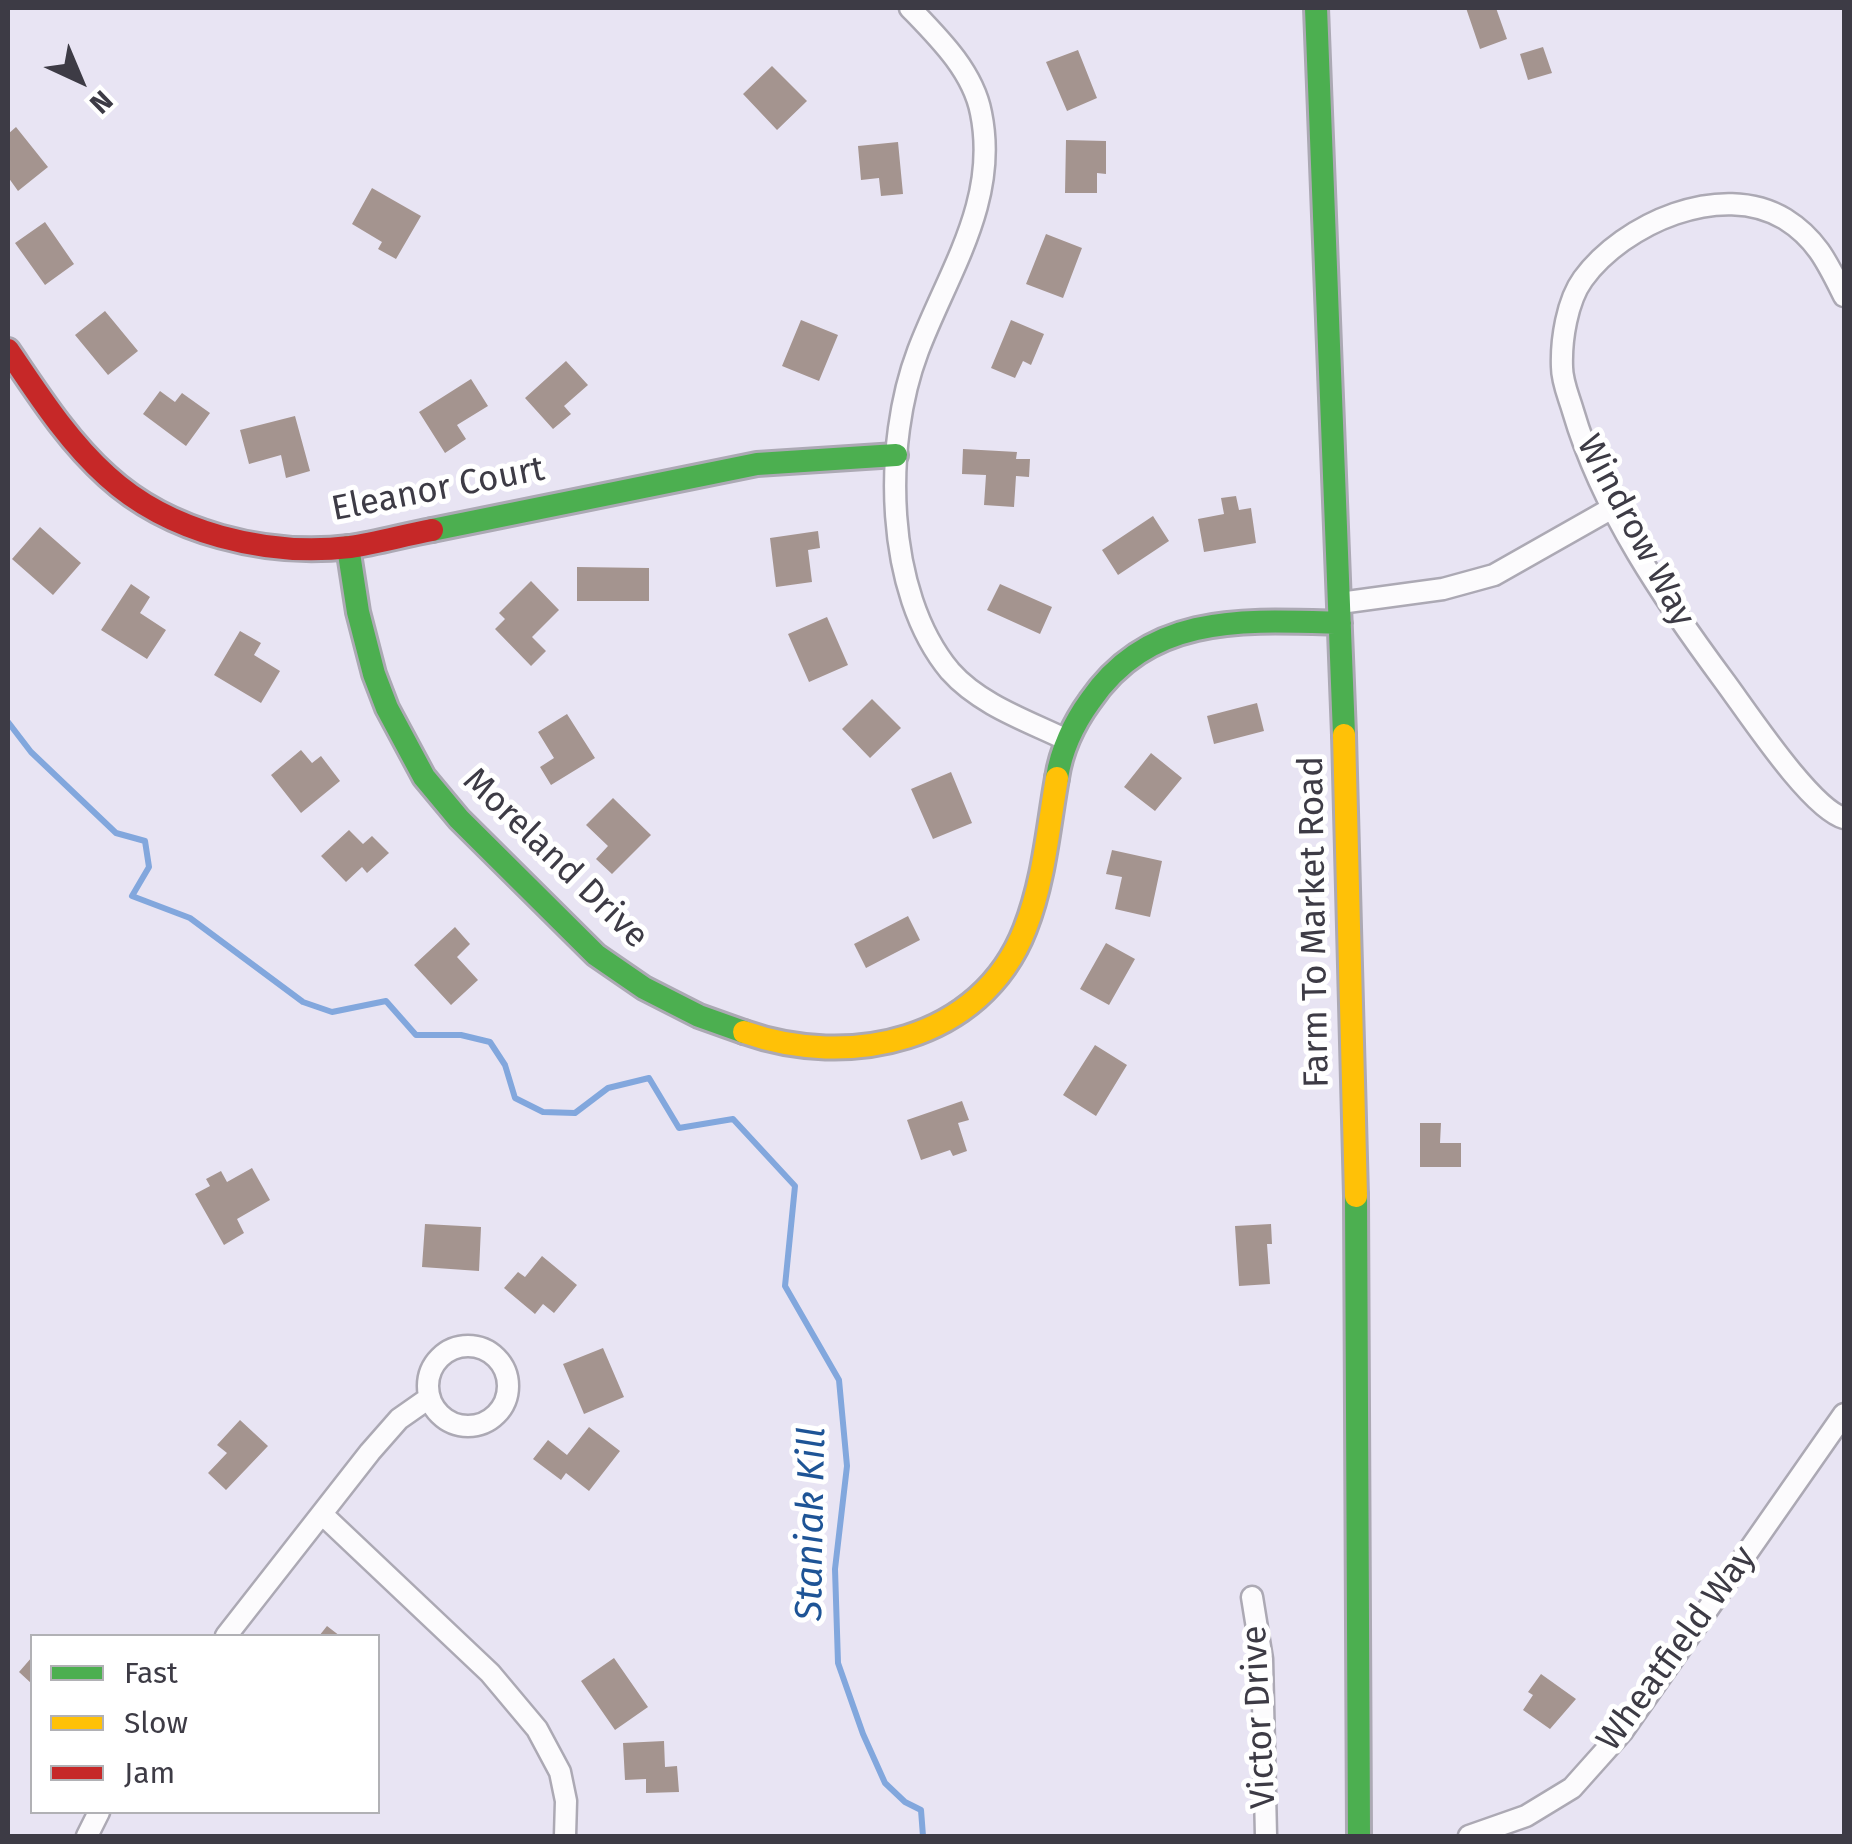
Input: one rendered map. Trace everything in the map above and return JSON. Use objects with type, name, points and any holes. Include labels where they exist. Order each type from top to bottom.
[{"type":"street","points":[[910,8],[948,49],[975,93],[986,154],[974,223],[917,353],[902,406],[896,455],[901,556],[919,613],[936,650],[958,678],[987,700],[1068,740]]},
{"type":"street","name":"Farm To Market Road","points":[[1316,8],[1348,790],[1361,1572],[1359,1836]]},
{"type":"street","name":"Windrow Way","points":[[1844,296],[1820,248],[1784,218],[1743,205],[1702,206],[1659,218],[1616,246],[1581,281],[1565,328],[1562,370],[1578,430],[1655,584],[1794,774],[1833,815],[1844,818]]},
{"type":"street","name":"Eleanor Court","points":[[8,350],[82,452],[139,500],[213,536],[247,544],[300,549],[348,547],[742,467],[810,458],[896,455]]},
{"type":"street","points":[[1340,614],[1494,576],[1614,507]]},
{"type":"street","name":"Moreland Drive","points":[[348,547],[358,612],[374,674],[406,745],[438,796],[582,942],[621,975],[678,1008],[758,1037],[799,1046],[899,1043],[930,1032],[960,1016],[1006,965],[1030,916],[1068,740],[1083,704],[1119,663],[1172,635],[1234,622],[1340,614]]},
{"type":"street","points":[[471,1346],[495,1356],[507,1379],[503,1406],[495,1416],[470,1427],[444,1420],[429,1398],[430,1372],[446,1352],[458,1347],[471,1346]]},
{"type":"street","points":[[228,1634],[370,1452],[399,1419],[429,1398]]},
{"type":"street","name":"Wheatfield Way","points":[[1469,1836],[1526,1816],[1572,1788],[1622,1732],[1844,1414]]},
{"type":"street","points":[[324,1515],[490,1673],[537,1728],[560,1772],[566,1801],[565,1836]]},
{"type":"street","name":"Victor Drive","points":[[1252,1597],[1262,1660],[1266,1836]]},
{"type":"building","points":[[1466,8],[1496,8],[1507,39],[1480,49]]},
{"type":"building","points":[[1543,47],[1552,73],[1528,80],[1520,54]]},
{"type":"building","points":[[1078,50],[1097,98],[1067,111],[1046,62]]},
{"type":"building","points":[[772,66],[807,101],[777,130],[743,94]]},
{"type":"building","points":[[16,127],[48,167],[18,191],[8,177],[8,134]]},
{"type":"building","points":[[1066,140],[1106,141],[1106,174],[1097,173],[1097,193],[1065,193]]},
{"type":"building","points":[[898,142],[903,194],[881,196],[879,178],[861,180],[858,146]]},
{"type":"building","points":[[372,188],[421,216],[396,259],[378,249],[382,242],[352,224]]},
{"type":"building","points":[[45,222],[74,264],[45,285],[15,243]]},
{"type":"building","points":[[1046,234],[1082,248],[1063,298],[1026,284]]},
{"type":"building","points":[[105,311],[138,351],[108,375],[75,335]]},
{"type":"building","points":[[801,320],[838,335],[819,381],[782,366]]},
{"type":"building","points":[[1011,320],[1044,334],[1031,365],[1023,361],[1015,378],[991,368]]},
{"type":"building","points":[[566,361],[588,385],[564,406],[571,414],[553,429],[525,398]]},
{"type":"building","points":[[471,379],[488,406],[457,425],[466,439],[445,453],[419,412]]},
{"type":"building","points":[[160,391],[175,402],[182,393],[210,413],[186,446],[143,414]]},
{"type":"building","points":[[295,416],[310,471],[286,478],[281,455],[249,464],[240,430]]},
{"type":"building","points":[[963,449],[1017,452],[1016,459],[1030,459],[1029,477],[1016,476],[1014,507],[984,505],[986,475],[962,474]]},
{"type":"building","points":[[1236,496],[1239,510],[1251,508],[1256,543],[1204,552],[1198,519],[1224,514],[1221,498]]},
{"type":"building","points":[[1153,516],[1169,541],[1118,575],[1102,550]]},
{"type":"building","points":[[40,527],[81,563],[53,595],[12,559]]},
{"type":"building","points":[[818,531],[820,548],[808,550],[812,582],[776,587],[770,538]]},
{"type":"building","points":[[577,567],[649,568],[649,601],[577,601]]},
{"type":"building","points":[[531,581],[559,610],[532,637],[546,651],[531,666],[495,629],[505,619],[499,613]]},
{"type":"building","points":[[131,584],[150,597],[140,613],[166,630],[147,659],[101,630]]},
{"type":"building","points":[[1000,584],[1052,607],[1040,634],[987,610]]},
{"type":"building","points":[[827,617],[848,665],[809,682],[788,634]]},
{"type":"building","points":[[240,631],[261,643],[254,655],[280,671],[261,703],[214,675]]},
{"type":"building","points":[[872,699],[901,728],[870,758],[842,729]]},
{"type":"building","points":[[1257,703],[1264,731],[1214,744],[1207,716]]},
{"type":"building","points":[[567,714],[595,758],[551,785],[540,767],[554,758],[538,732]]},
{"type":"building","points":[[301,750],[312,763],[321,756],[340,781],[301,813],[271,775]]},
{"type":"building","points":[[1151,753],[1182,778],[1155,811],[1124,787]]},
{"type":"building","points":[[951,772],[972,823],[933,839],[911,789]]},
{"type":"building","points":[[613,798],[651,835],[612,874],[596,859],[608,846],[586,825]]},
{"type":"building","points":[[349,830],[363,844],[372,836],[389,853],[367,873],[362,867],[346,882],[321,856]]},
{"type":"building","points":[[1112,850],[1162,861],[1150,917],[1115,909],[1122,877],[1106,874]]},
{"type":"building","points":[[908,916],[920,940],[866,968],[854,944]]},
{"type":"building","points":[[455,927],[470,944],[457,957],[478,980],[451,1005],[414,965]]},
{"type":"building","points":[[1106,943],[1135,959],[1109,1005],[1080,989]]},
{"type":"building","points":[[1095,1045],[1127,1065],[1096,1116],[1063,1095]]},
{"type":"building","points":[[962,1101],[969,1120],[958,1123],[967,1151],[953,1156],[950,1150],[921,1160],[907,1120]]},
{"type":"building","points":[[1420,1123],[1441,1123],[1440,1143],[1461,1143],[1461,1167],[1420,1167]]},
{"type":"building","points":[[252,1168],[270,1200],[237,1219],[244,1233],[224,1245],[195,1194],[210,1186],[206,1179],[221,1171],[227,1182]]},
{"type":"building","points":[[425,1224],[481,1227],[479,1271],[422,1267]]},
{"type":"building","points":[[1271,1224],[1272,1244],[1267,1244],[1270,1284],[1239,1286],[1235,1226]]},
{"type":"building","points":[[542,1256],[577,1285],[554,1313],[543,1304],[535,1314],[504,1288],[518,1272],[525,1277]]},
{"type":"building","points":[[603,1348],[624,1397],[584,1414],[563,1364]]},
{"type":"building","points":[[240,1420],[268,1446],[226,1490],[208,1473],[227,1453],[217,1445]]},
{"type":"building","points":[[589,1427],[620,1451],[589,1491],[566,1473],[561,1480],[533,1459],[548,1440],[567,1455]]},
{"type":"building","points":[[327,1626],[337,1634],[321,1634]]},
{"type":"building","points":[[614,1658],[648,1707],[615,1730],[581,1681]]},
{"type":"building","points":[[30,1659],[30,1682],[19,1672]]},
{"type":"building","points":[[1541,1674],[1576,1699],[1550,1729],[1523,1710],[1533,1695],[1528,1692]]},
{"type":"building","points":[[664,1741],[665,1767],[677,1766],[679,1792],[646,1793],[646,1779],[625,1780],[623,1743]]},
{"type":"waterway","name":"Staniak Kill","points":[[8,722],[31,752],[116,833],[145,841],[149,867],[132,896],[190,918],[303,1002],[332,1012],[386,1001],[416,1035],[461,1035],[490,1042],[505,1065],[515,1098],[543,1112],[575,1113],[608,1088],[649,1078],[679,1128],[733,1119],[795,1186],[785,1286],[839,1380],[847,1466],[835,1569],[838,1663],[885,1783],[905,1802],[921,1810],[923,1836]]},
{"type":"traffic: fast","points":[[1316,8],[1344,735]]},
{"type":"traffic: fast","points":[[432,530],[757,464],[896,455]]},
{"type":"traffic: fast","points":[[348,547],[358,612],[374,674],[387,708],[424,777],[459,819],[596,955],[644,988],[699,1016],[744,1032]]},
{"type":"traffic: fast","points":[[1057,778],[1065,748],[1084,710],[1114,672],[1141,651],[1170,637],[1235,623],[1340,623]]},
{"type":"traffic: fast","points":[[1356,1196],[1359,1836]]},
{"type":"traffic: slow","points":[[1344,735],[1356,1196]]},
{"type":"traffic: slow","points":[[744,1032],[784,1043],[867,1045],[907,1037],[944,1021],[977,998],[1005,967],[1025,929],[1041,874],[1057,778]]},
{"type":"traffic: jam","points":[[8,350],[92,462],[132,496],[189,526],[253,544],[318,549],[432,530]]}]
